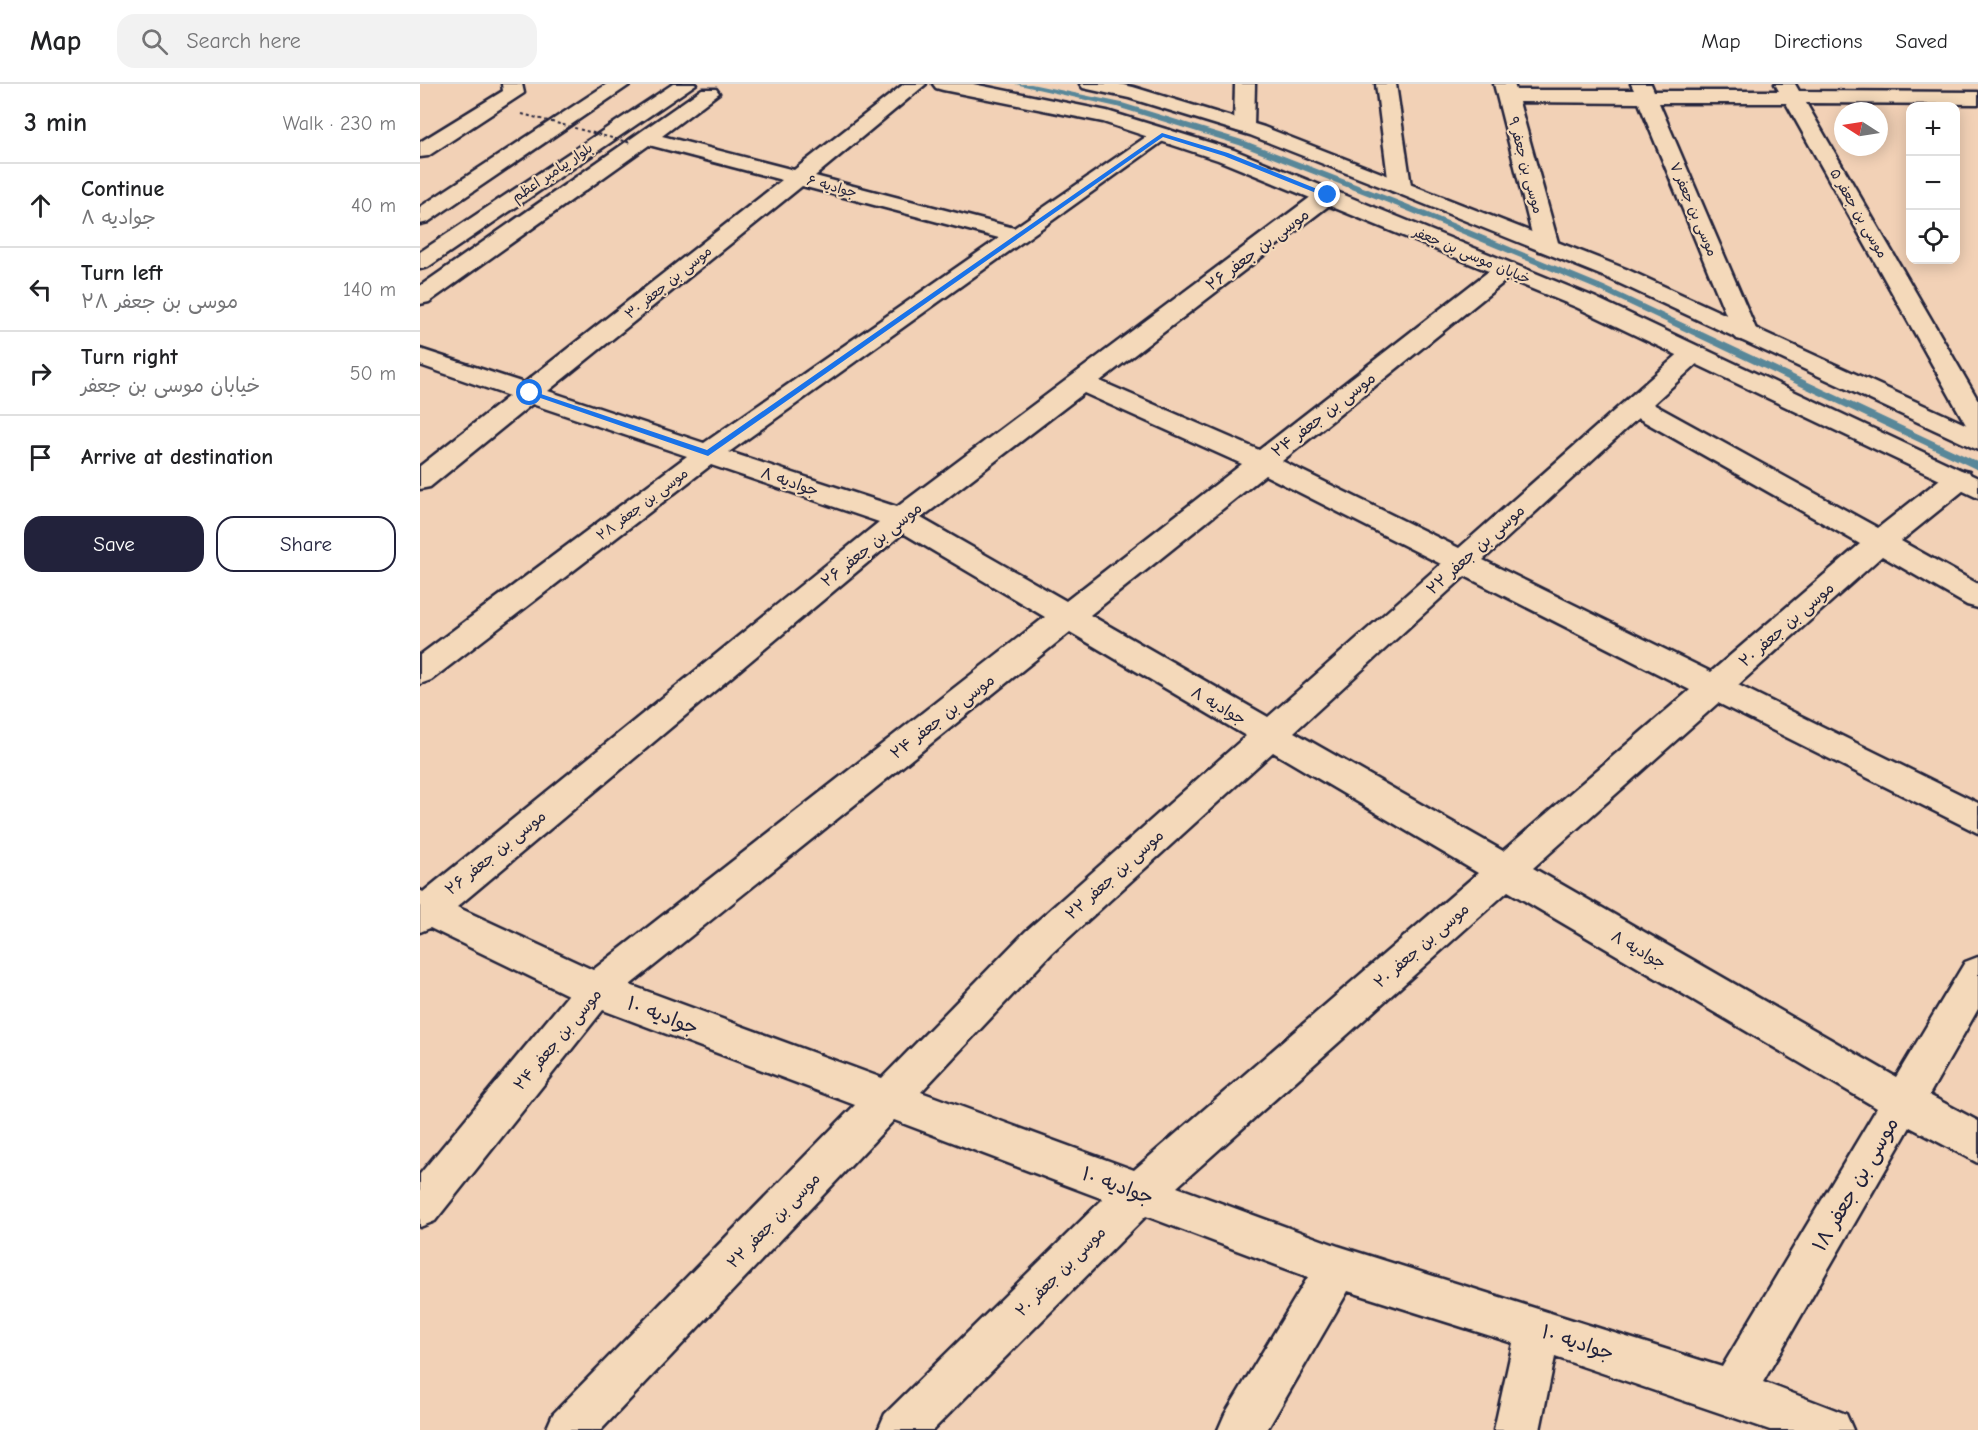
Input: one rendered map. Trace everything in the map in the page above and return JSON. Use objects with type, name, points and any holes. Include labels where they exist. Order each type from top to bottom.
[{"type":"street","points":[[422,148],[514,93],[512,84]]},
{"type":"street","points":[[581,112],[584,84]]},
{"type":"street","points":[[420,217],[621,84]]},
{"type":"street","name":"بلوار پیامبر اعظم","points":[[420,262],[686,84]]},
{"type":"street","name":"موسی بن جعفر ۳۰","points":[[420,480],[916,84]]},
{"type":"street","name":"خیابان موسی بن جعفر","points":[[943,84],[1107,117],[1226,155],[1585,302],[1968,484]]},
{"type":"street","points":[[1090,84],[1133,93],[1244,127],[1400,186],[1618,274],[1978,441]]},
{"type":"street","points":[[1244,127],[1245,84]]},
{"type":"street","points":[[1386,84],[1400,186]]},
{"type":"street","points":[[1506,90],[1789,91],[1970,98]]},
{"type":"street","name":"موسی بن جعفر ۹","points":[[1506,90],[1547,246]]},
{"type":"street","name":"موسی بن جعفر ۷","points":[[1644,90],[1746,334]]},
{"type":"street","name":"موسی بن جعفر ۵","points":[[1789,91],[1978,423]]},
{"type":"street","points":[[420,297],[709,93]]},
{"type":"street","name":"موسی بن جعفر ۲۸","points":[[420,672],[708,453],[1162,134]]},
{"type":"street","name":"جوادیه ۶","points":[[639,141],[799,177],[1017,236]]},
{"type":"street","name":"موسی بن جعفر ۲۶","points":[[422,910],[900,519],[1328,195]]},
{"type":"street","name":"موسی بن جعفر ۲۴","points":[[420,1206],[596,990],[1506,269]]},
{"type":"street","name":"موسی بن جعفر ۲۲","points":[[569,1430],[1040,942],[1693,354]]},
{"type":"street","name":"جوادیه ۸","points":[[420,357],[900,519],[1903,1102],[1978,1143]]},
{"type":"street","points":[[1081,382],[1262,462],[1978,819]]},
{"type":"street","points":[[1635,405],[1978,597]]},
{"type":"street","name":"موسی بن جعفر ۲۰","points":[[901,1430],[1139,1193],[1880,542],[1968,484]]},
{"type":"street","name":"جوادیه ۱۰","points":[[422,910],[596,990],[1338,1268],[1538,1329],[1732,1394],[1830,1430]]},
{"type":"street","name":"موسی بن جعفر ۱۸","points":[[1732,1394],[1978,974]]},
{"type":"street","points":[[1241,1430],[1338,1268]]},
{"type":"street","points":[[1517,1430],[1538,1329]]},
{"type":"path","points":[[522,114],[639,141]]},
{"type":"waterway","points":[[1019,84],[1119,105],[1242,143],[1401,205],[1601,288],[1978,466]]},
{"type":"route","points":[[530,393],[708,453],[1162,134],[1226,155],[1328,195]]}]
